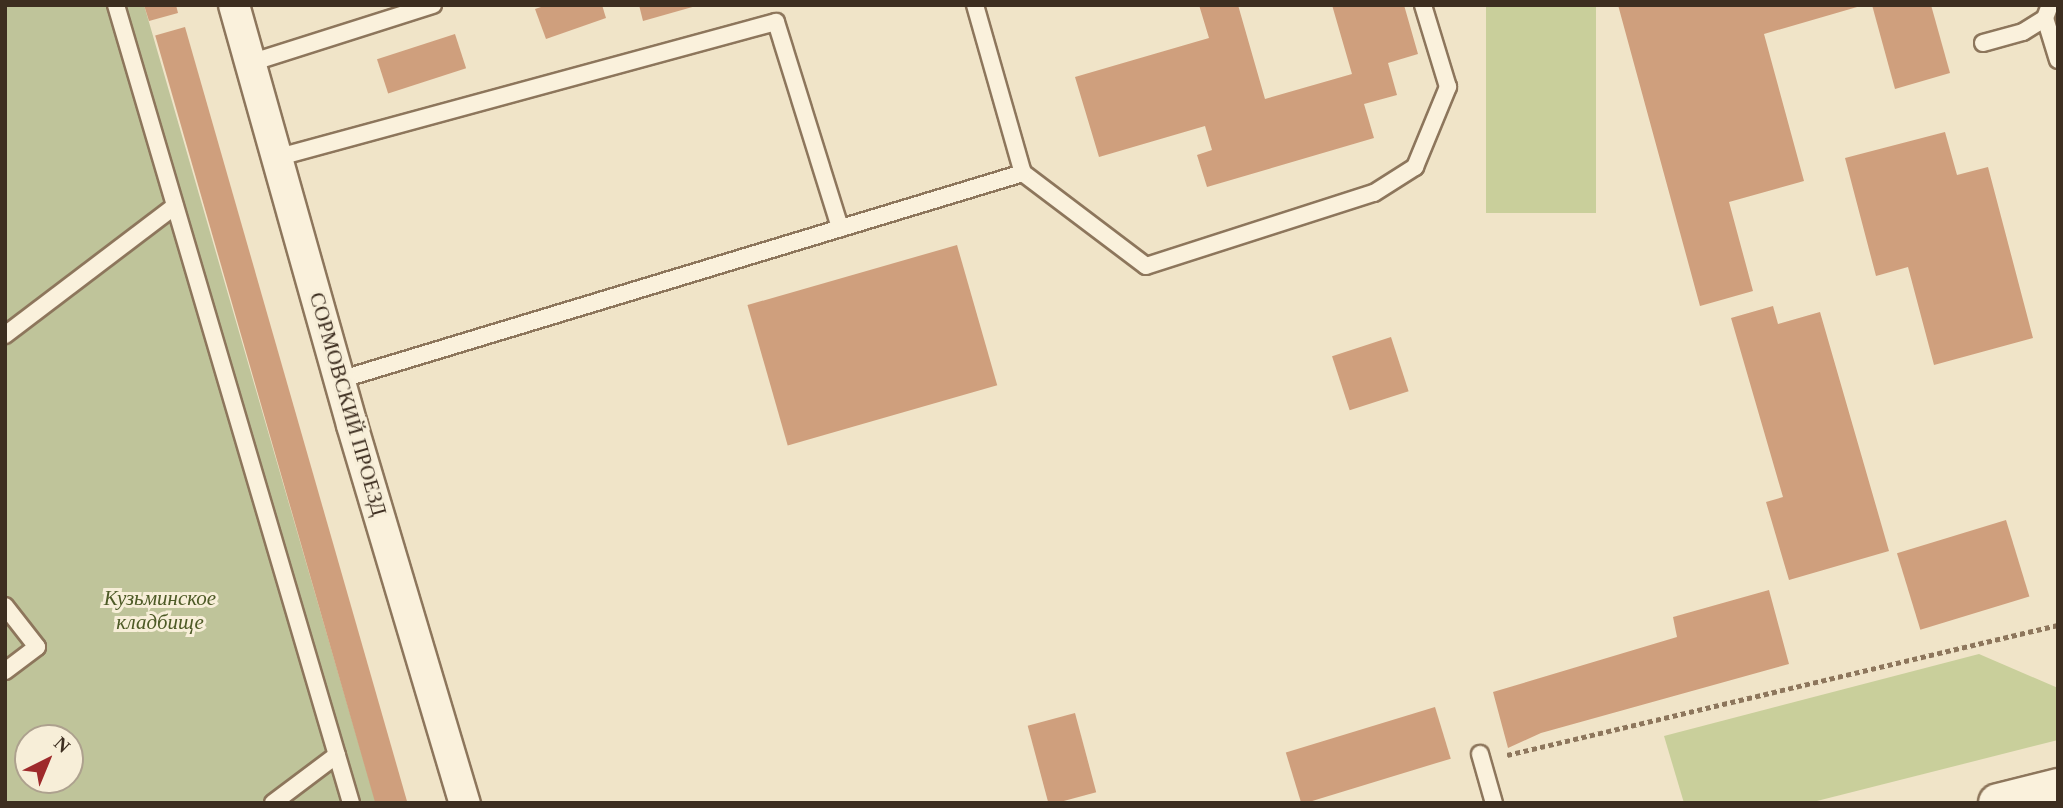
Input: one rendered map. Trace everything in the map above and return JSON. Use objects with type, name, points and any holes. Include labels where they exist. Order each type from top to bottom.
[{"type":"street","name":"СОРМОВСКИЙ ПРОЕЗД","points":[[234,5],[279,157],[339,380],[465,803]]},
{"type":"street","points":[[1998,803],[2058,788]]},
{"type":"lane","points":[[116,5],[351,803]]},
{"type":"lane","points":[[250,63],[433,5]]},
{"type":"lane","points":[[975,5],[1023,173],[1146,265],[1374,193],[1415,167],[1448,87],[1423,5]]},
{"type":"lane","points":[[1983,43],[2023,32],[2047,11],[2058,60]]},
{"type":"lane","points":[[279,157],[776,22],[839,228]]},
{"type":"lane","points":[[339,380],[1023,173]]},
{"type":"lane","points":[[5,335],[175,206]]},
{"type":"lane","points":[[5,606],[37,647],[5,671]]},
{"type":"lane","points":[[273,803],[337,755]]},
{"type":"lane","points":[[1481,758],[1494,803]]},
{"type":"path","points":[[1481,758],[2058,625]]},
{"type":"green space","name":"Кузьминское кладбище","points":[[5,5],[144,5],[376,803],[5,803]]},
{"type":"green space","points":[[1486,5],[1596,5],[1596,213],[1486,213]]},
{"type":"green space","points":[[1979,654],[2058,688],[2058,740],[1809,803],[1684,803],[1664,736]]},
{"type":"building","points":[[144,5],[176,5],[178,13],[149,21]]},
{"type":"building","points":[[547,5],[602,5],[606,18],[546,39],[535,9]]},
{"type":"building","points":[[639,5],[696,5],[696,6],[643,21]]},
{"type":"building","points":[[1199,5],[1238,5],[1265,99],[1352,74],[1332,5],[1404,5],[1418,54],[1388,63],[1397,95],[1364,104],[1374,138],[1207,187],[1197,155],[1212,150],[1205,126],[1099,157],[1075,77],[1209,38]]},
{"type":"building","points":[[1618,5],[1864,5],[1764,34],[1804,181],[1729,202],[1753,291],[1700,306]]},
{"type":"building","points":[[1872,5],[1931,5],[1950,73],[1895,89]]},
{"type":"building","points":[[185,27],[407,803],[375,803],[155,36]]},
{"type":"building","points":[[455,34],[466,68],[388,94],[377,59]]},
{"type":"building","points":[[1945,132],[1957,175],[1988,167],[2033,338],[1934,365],[1908,267],[1876,276],[1845,158]]},
{"type":"building","points":[[957,245],[997,385],[788,445],[747,305]]},
{"type":"building","points":[[1773,306],[1778,324],[1820,312],[1889,551],[1789,580],[1766,502],[1783,497],[1731,318]]},
{"type":"building","points":[[1391,337],[1409,391],[1350,410],[1332,356]]},
{"type":"building","points":[[2006,520],[2029,597],[1920,630],[1897,553]]},
{"type":"building","points":[[1769,590],[1789,664],[1541,733],[1508,748],[1493,692],[1677,637],[1673,617]]},
{"type":"building","points":[[1435,707],[1451,759],[1301,803],[1286,753]]},
{"type":"building","points":[[1075,713],[1096,792],[1048,803],[1028,726]]}]
